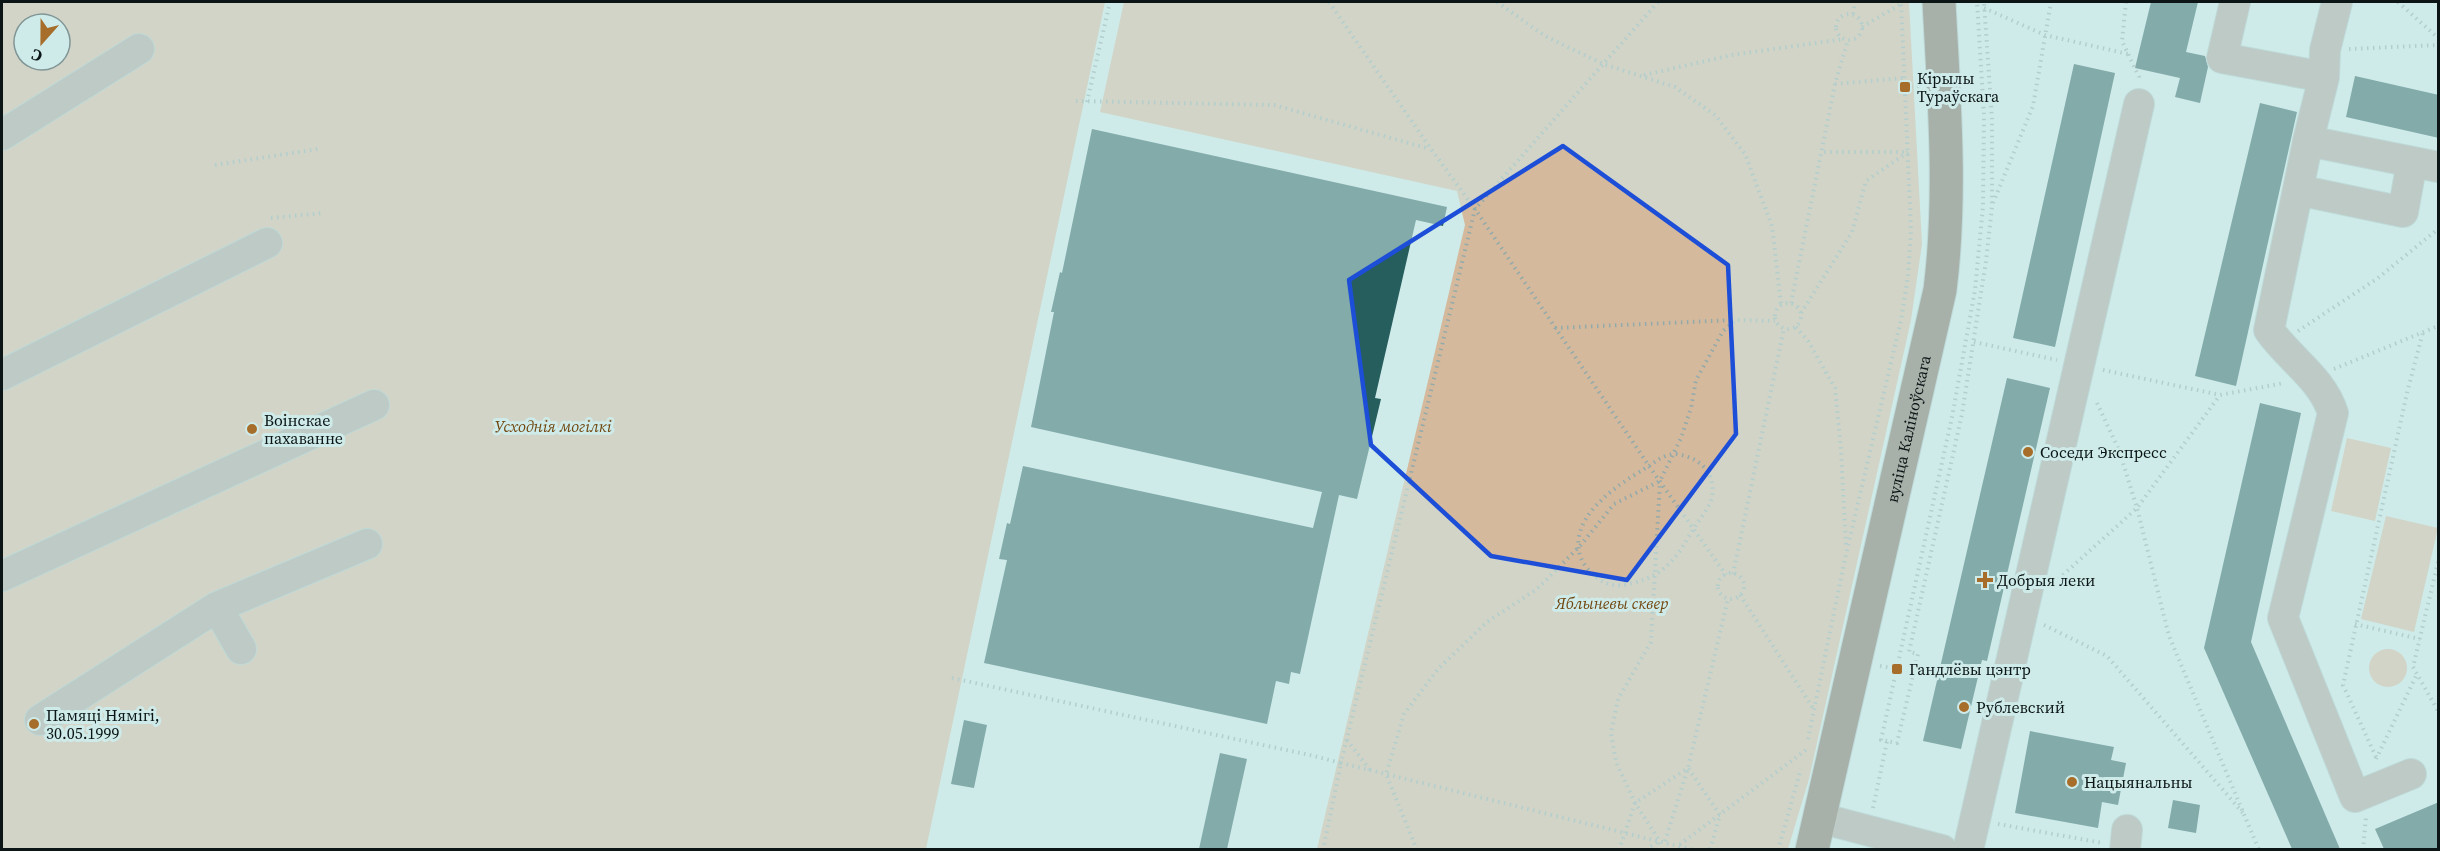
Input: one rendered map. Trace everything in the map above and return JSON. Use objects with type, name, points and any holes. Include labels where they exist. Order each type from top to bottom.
[{"type":"main road","name":"вуліца Каліноўскага","points":[[1812,849],[1940,290],[1947,184],[1939,2]]},
{"type":"lane","points":[[2235,2],[2222,58],[2324,63]]},
{"type":"lane","points":[[2337,2],[2269,330],[2279,344],[2328,396],[2333,412],[2283,618],[2355,797],[2410,774]]},
{"type":"lane","points":[[2,135],[139,49]]},
{"type":"lane","points":[[1968,849],[1974,819],[1972,773],[2021,613],[2139,104]]},
{"type":"lane","points":[[2298,190],[2403,212],[2425,164],[2308,141]]},
{"type":"lane","points":[[2,375],[264,231]]},
{"type":"lane","points":[[2,576],[374,405]]},
{"type":"lane","points":[[40,720],[217,608],[367,544]]},
{"type":"lane","points":[[217,608],[241,649]]},
{"type":"lane","points":[[1820,818],[1942,849]]},
{"type":"path","points":[[1087,102],[1110,2]]},
{"type":"path","points":[[1329,2],[1475,209],[1649,466],[1726,575]]},
{"type":"path","points":[[1497,2],[1545,36],[1603,64],[1675,87],[1715,115],[1745,154],[1772,226],[1781,304]]},
{"type":"path","points":[[1323,849],[1341,763],[1475,209],[1658,2]]},
{"type":"path","points":[[1853,14],[1856,2]]},
{"type":"path","points":[[1909,652],[1962,414],[1992,207],[1992,119],[1984,2]]},
{"type":"path","points":[[1992,207],[2033,106],[2051,2]]},
{"type":"path","points":[[2126,2],[2122,41],[2139,77],[2139,104]]},
{"type":"path","points":[[2398,2],[2439,38]]},
{"type":"path","points":[[1778,849],[1806,752],[1813,708],[1846,554],[1908,276],[1911,244],[1901,3],[1862,27]]},
{"type":"path","points":[[1984,8],[2045,35],[2128,54]]},
{"type":"path","points":[[1642,76],[1732,55],[1846,39],[1859,35],[1862,27],[1860,19],[1853,14],[1844,14],[1837,20],[1836,29],[1846,39]]},
{"type":"path","points":[[1791,303],[1846,39]]},
{"type":"path","points":[[2324,63],[2439,45]]},
{"type":"path","points":[[1835,84],[1904,78]]},
{"type":"path","points":[[1076,101],[1274,105],[1431,149]]},
{"type":"path","points":[[215,165],[318,149]]},
{"type":"path","points":[[1822,152],[1908,152]]},
{"type":"path","points":[[1796,327],[1801,313],[1852,232],[1866,181],[1908,152]]},
{"type":"path","points":[[264,231],[324,213]]},
{"type":"path","points":[[2279,344],[2378,278],[2439,229]]},
{"type":"path","points":[[1775,321],[1775,311],[1781,304],[1791,303],[1797,306],[1801,313]]},
{"type":"path","points":[[1555,328],[1736,320],[1775,321],[1784,328],[1796,327]]},
{"type":"path","points":[[1657,849],[1659,840],[1635,803],[1616,762],[1611,733],[1618,699],[1651,642],[1660,481],[1690,408],[1696,380],[1722,331],[1736,320]]},
{"type":"path","points":[[1974,342],[2220,395],[2313,378],[2439,326]]},
{"type":"path","points":[[1796,327],[1808,341],[1835,388],[1841,449],[1846,554]]},
{"type":"path","points":[[1733,574],[1784,328]]},
{"type":"path","points":[[2376,757],[2343,684],[2407,393],[2424,332]]},
{"type":"path","points":[[2078,365],[2119,450],[2137,508],[2169,636],[2259,849]]},
{"type":"path","points":[[2220,395],[2137,508],[2021,613],[2107,656],[2243,813]]},
{"type":"path","points":[[1673,454],[1692,456],[1708,471],[1712,496],[1706,511],[1693,529],[1680,554],[1655,576],[1615,586],[1604,583],[1584,564],[1578,549],[1580,533],[1598,504],[1624,481],[1649,466],[1660,456],[1673,454]]},
{"type":"path","points":[[1417,849],[1386,774],[1404,714],[1438,669],[1487,622],[1537,589],[1578,549],[1614,504],[1660,481]]},
{"type":"path","points":[[2439,561],[2413,667],[2439,711]]},
{"type":"path","points":[[1733,574],[1742,580],[1744,588],[1735,599],[1728,599],[1718,588],[1720,580],[1726,575],[1733,574]]},
{"type":"path","points":[[1740,595],[1813,708]]},
{"type":"path","points":[[1665,842],[1688,768],[1728,599]]},
{"type":"path","points":[[2355,624],[2420,639]]},
{"type":"path","points":[[1901,650],[1909,652],[1918,654],[1897,743],[1881,740],[1901,650]]},
{"type":"path","points":[[952,678],[1314,756],[1659,840],[1679,848],[1694,849]]},
{"type":"path","points":[[1347,740],[1371,770]]},
{"type":"path","points":[[1868,830],[1887,741]]},
{"type":"path","points":[[1679,848],[1806,752]]},
{"type":"path","points":[[1619,849],[1635,803],[1688,768]]},
{"type":"path","points":[[1688,768],[1720,815]]},
{"type":"path","points":[[1710,849],[1720,815]]},
{"type":"path","points":[[1974,819],[2120,841]]},
{"type":"path","points":[[1646,849],[1659,840]]},
{"type":"highlighted area","points":[[1563,146],[1728,265],[1736,434],[1627,580],[1491,556],[1371,445],[1349,280]]},
{"type":"green space","name":"Усходнія могілкі","points":[[2,2],[1105,2],[926,849],[2,849]]},
{"type":"green space","name":"Яблыневы сквер","points":[[1124,2],[1909,2],[1922,244],[1911,320],[1809,779],[1788,849],[1317,849],[1465,225],[1457,191],[1100,112]]},
{"type":"green space","points":[[2347,438],[2391,448],[2375,521],[2331,511]]},
{"type":"green space","points":[[2386,516],[2438,528],[2414,632],[2361,619]]},
{"type":"green space","points":[[2388,649],[2402,654],[2407,668],[2402,682],[2388,687],[2374,682],[2369,668],[2374,654]]},
{"type":"building","points":[[2151,2],[2198,2],[2186,52],[2205,56],[2208,67],[2200,103],[2175,97],[2180,78],[2135,68]]},
{"type":"building","points":[[2074,64],[2115,73],[2055,347],[2013,338]]},
{"type":"building","points":[[2355,76],[2439,95],[2439,138],[2346,117]]},
{"type":"building","points":[[2260,103],[2297,112],[2236,386],[2195,376]]},
{"type":"building","points":[[1092,129],[1447,207],[1443,226],[1416,220],[1375,398],[1381,399],[1357,499],[1339,495],[1300,674],[1291,672],[1289,684],[1276,681],[1267,724],[984,663],[1007,560],[999,559],[1007,523],[1010,524],[1023,466],[1313,528],[1322,492],[1031,427],[1054,312],[1051,312],[1060,272],[1062,273]]},
{"type":"building","points":[[2007,378],[2050,388],[1987,661],[1982,660],[1961,749],[1923,741]]},
{"type":"building","points":[[2260,403],[2301,413],[2251,642],[2340,849],[2292,849],[2204,648]]},
{"type":"building","points":[[964,720],[987,725],[974,788],[951,784]]},
{"type":"building","name":"Нацыянальны","points":[[2030,731],[2114,747],[2111,760],[2126,763],[2118,805],[2102,802],[2098,828],[2015,813]]},
{"type":"building","points":[[1220,753],[1247,759],[1227,849],[1199,849]]},
{"type":"building","points":[[2173,800],[2200,805],[2196,833],[2168,828]]},
{"type":"building","points":[[2439,802],[2439,849],[2384,849],[2375,829]]},
{"type":"place","name":"Кірылы Тураўскага","points":[[1905,87]]},
{"type":"place","name":"Воінскае пахаванне","points":[[252,429]]},
{"type":"place","name":"Соседи Экспресс","points":[[2028,452]]},
{"type":"place","name":"Добрыя леки","points":[[1985,580]]},
{"type":"place","name":"Гандлёвы цэнтр","points":[[1897,669]]},
{"type":"place","name":"Рублевский","points":[[1964,707]]},
{"type":"place","name":"Памяці Нямігі, 30.05.1999","points":[[34,724]]},
{"type":"place","name":"Нацыянальны","points":[[2072,782]]}]
